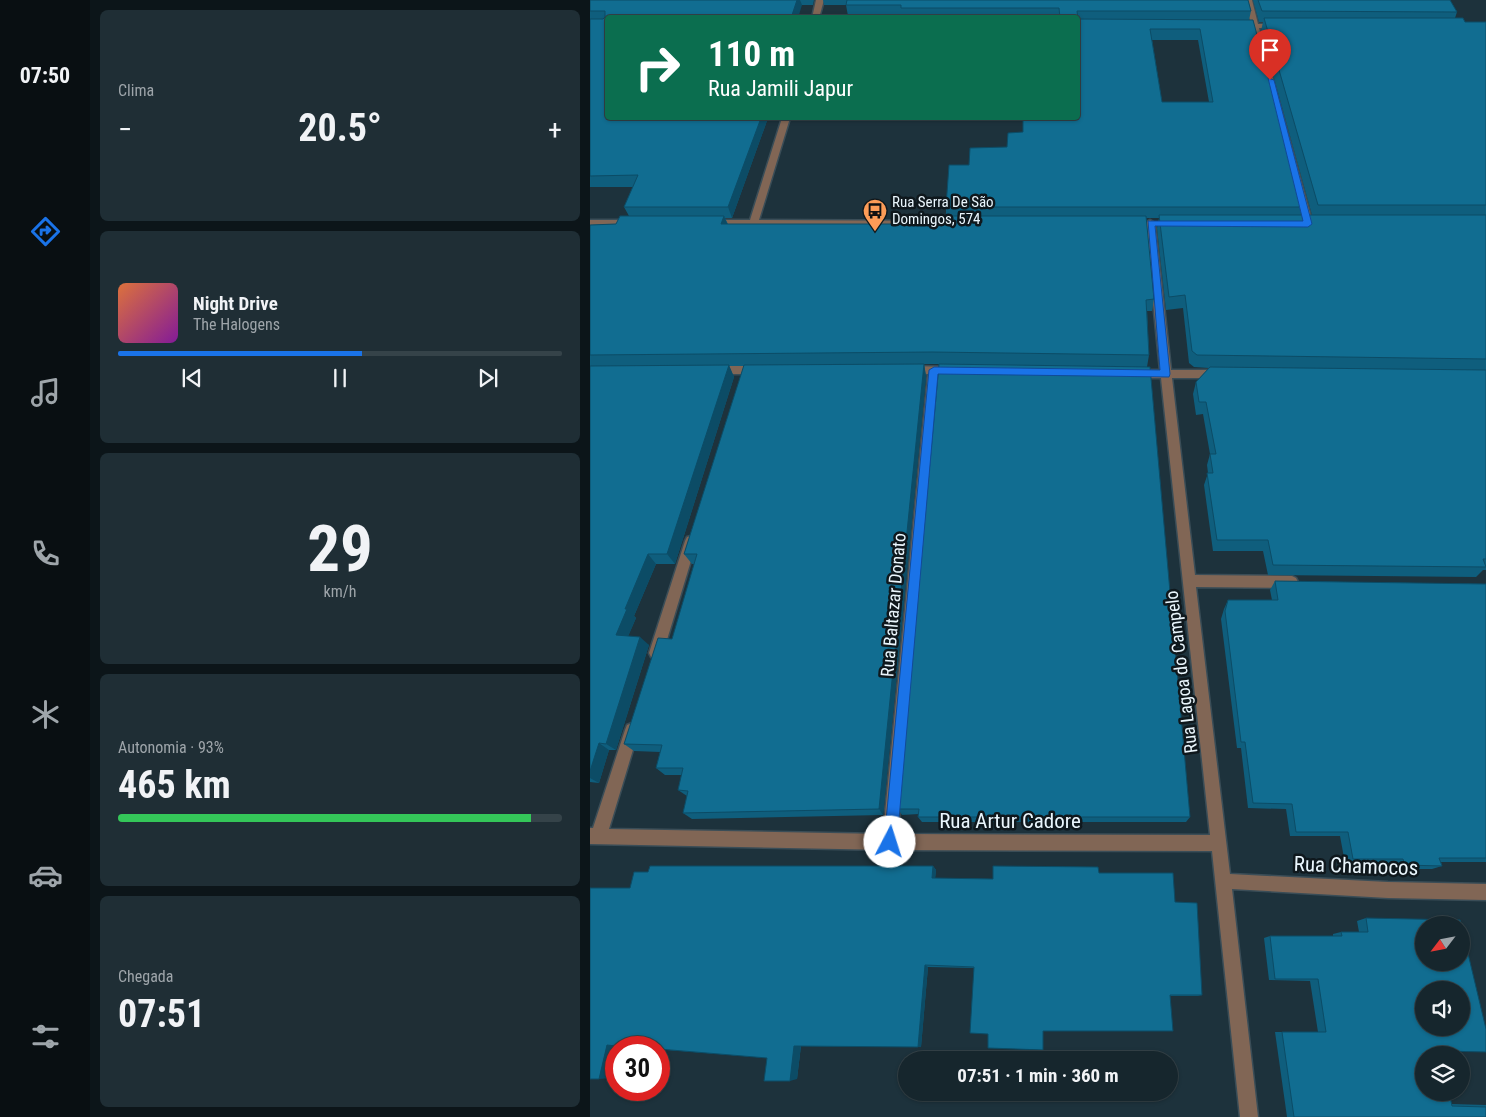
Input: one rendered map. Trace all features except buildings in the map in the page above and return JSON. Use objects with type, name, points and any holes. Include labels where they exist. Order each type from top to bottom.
[{"type":"street","points":[[816,15],[820,0]]},
{"type":"street","points":[[1248,0],[1308,224]]},
{"type":"street","points":[[1226,26],[1285,26]]},
{"type":"street","points":[[754,222],[785,120]]},
{"type":"street","points":[[590,223],[648,223]]},
{"type":"street","points":[[696,223],[969,224]]},
{"type":"street","name":"Rua Lagoa do Campelo","points":[[1150,223],[1165,374],[1220,842],[1249,1117]]},
{"type":"street","points":[[705,370],[743,375],[764,370]]},
{"type":"street","points":[[894,370],[963,371]]},
{"type":"street","name":"Rua Baltazar Donato","points":[[890,842],[934,370]]},
{"type":"street","points":[[1127,373],[1233,375]]},
{"type":"street","points":[[652,664],[694,532]]},
{"type":"street","points":[[1190,581],[1303,582]]},
{"type":"street","points":[[594,835],[634,721]]},
{"type":"street","name":"Rua Artur Cadore","points":[[594,835],[890,842],[1220,842]]},
{"type":"street","name":"Rua Chamocos","points":[[1224,881],[1388,890],[1486,892]]},
{"type":"place","name":"Rua Serra De São Domingos, 574","points":[[875,232]]},
{"type":"route","points":[[890,842],[934,370],[1165,374],[1150,223],[1308,224],[1270,80]]}]
